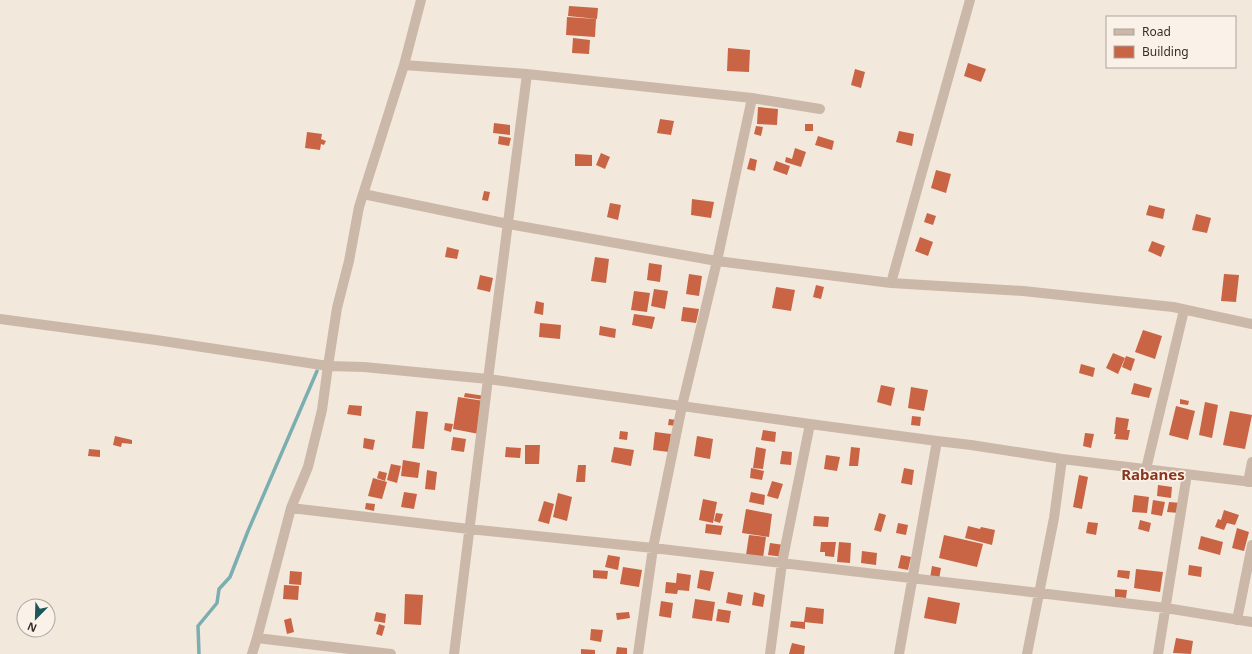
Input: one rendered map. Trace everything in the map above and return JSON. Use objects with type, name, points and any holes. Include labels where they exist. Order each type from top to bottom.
[{"type":"street","points":[[252,654],[258,638],[291,508],[308,467],[322,410],[337,308],[349,261],[359,207],[404,65],[421,0]]},
{"type":"street","points":[[891,283],[970,0]]},
{"type":"street","points":[[404,65],[527,74],[752,98],[820,109]]},
{"type":"street","points":[[454,654],[527,74]]},
{"type":"street","points":[[638,654],[653,548],[682,406],[717,261],[752,98]]},
{"type":"street","points":[[363,194],[508,224],[717,261],[891,283],[1023,291],[1173,308],[1252,324]]},
{"type":"street","points":[[1146,469],[1184,310]]},
{"type":"street","points":[[0,319],[156,340],[328,366],[364,367],[488,380],[937,441],[971,444],[1062,459],[1250,482],[1252,462]]},
{"type":"street","points":[[770,654],[782,563],[810,424]]},
{"type":"street","points":[[899,654],[937,441]]},
{"type":"street","points":[[1027,654],[1054,518],[1062,459]]},
{"type":"street","points":[[1158,654],[1187,474]]},
{"type":"street","points":[[291,508],[469,529],[653,548],[1166,608],[1252,622]]},
{"type":"street","points":[[1237,620],[1252,545]]},
{"type":"street","points":[[258,638],[391,654]]},
{"type":"building","points":[[569,6],[598,8],[597,19],[568,16]]},
{"type":"building","points":[[567,17],[596,19],[595,37],[566,35]]},
{"type":"building","points":[[573,38],[590,40],[589,54],[572,53]]},
{"type":"building","points":[[728,48],[750,50],[749,72],[727,71]]},
{"type":"building","points":[[968,63],[986,69],[981,82],[964,76]]},
{"type":"building","points":[[855,69],[865,72],[861,88],[851,85]]},
{"type":"building","points":[[758,107],[778,109],[777,125],[757,124]]},
{"type":"building","points":[[660,119],[674,121],[671,135],[657,133]]},
{"type":"building","points":[[494,123],[510,125],[510,135],[493,133]]},
{"type":"building","points":[[805,124],[813,124],[813,131],[805,131]]},
{"type":"building","points":[[756,126],[763,127],[761,136],[754,134]]},
{"type":"building","points":[[899,131],[914,134],[912,146],[896,142]]},
{"type":"building","points":[[307,132],[322,134],[321,139],[326,141],[324,145],[321,144],[320,150],[305,148]]},
{"type":"building","points":[[499,136],[511,138],[509,146],[498,144]]},
{"type":"building","points":[[818,136],[834,141],[832,150],[815,145]]},
{"type":"building","points":[[795,148],[806,152],[801,167],[785,162],[786,157],[792,159]]},
{"type":"building","points":[[601,153],[610,157],[605,169],[596,165]]},
{"type":"building","points":[[575,154],[592,155],[592,166],[575,166]]},
{"type":"building","points":[[750,158],[757,160],[755,171],[747,169]]},
{"type":"building","points":[[776,161],[790,166],[787,175],[773,170]]},
{"type":"building","points":[[936,170],[951,174],[946,193],[931,188]]},
{"type":"building","points":[[484,191],[490,192],[488,201],[482,200]]},
{"type":"building","points":[[692,199],[714,202],[711,218],[691,215]]},
{"type":"building","points":[[610,203],[621,205],[618,220],[607,217]]},
{"type":"building","points":[[1149,205],[1165,209],[1163,219],[1146,215]]},
{"type":"building","points":[[927,213],[936,216],[933,225],[924,222]]},
{"type":"building","points":[[1196,214],[1211,218],[1207,233],[1192,230]]},
{"type":"building","points":[[920,237],[933,242],[928,256],[915,251]]},
{"type":"building","points":[[1152,241],[1165,246],[1161,257],[1148,251]]},
{"type":"building","points":[[447,247],[459,250],[457,259],[445,257]]},
{"type":"building","points":[[595,257],[609,259],[606,283],[591,281]]},
{"type":"building","points":[[649,263],[662,265],[660,282],[647,280]]},
{"type":"building","points":[[689,274],[702,276],[699,296],[686,294]]},
{"type":"building","points":[[1224,274],[1239,275],[1236,302],[1221,301]]},
{"type":"building","points":[[480,275],[493,278],[490,292],[477,289]]},
{"type":"building","points":[[816,285],[824,287],[821,299],[813,297]]},
{"type":"building","points":[[776,287],[795,290],[791,311],[772,308]]},
{"type":"building","points":[[654,289],[668,291],[665,309],[651,306]]},
{"type":"building","points":[[634,291],[650,293],[647,312],[631,310]]},
{"type":"building","points":[[536,301],[544,303],[543,315],[534,313]]},
{"type":"building","points":[[683,307],[699,309],[696,323],[681,321]]},
{"type":"building","points":[[634,314],[655,317],[652,329],[632,325]]},
{"type":"building","points":[[540,323],[561,325],[560,339],[539,337]]},
{"type":"building","points":[[600,326],[616,329],[615,338],[599,335]]},
{"type":"building","points":[[1143,330],[1162,336],[1155,359],[1135,352]]},
{"type":"building","points":[[1113,353],[1125,358],[1118,374],[1106,368]]},
{"type":"building","points":[[1126,356],[1135,359],[1131,371],[1122,367]]},
{"type":"building","points":[[1081,364],[1095,368],[1093,377],[1079,373]]},
{"type":"building","points":[[1134,383],[1152,388],[1149,398],[1131,394]]},
{"type":"building","points":[[881,385],[895,388],[891,406],[877,402]]},
{"type":"building","points":[[911,387],[928,390],[924,411],[908,408]]},
{"type":"building","points":[[465,393],[485,396],[485,400],[464,397]]},
{"type":"building","points":[[458,397],[484,401],[479,434],[453,429]]},
{"type":"building","points":[[1180,399],[1189,401],[1188,405],[1180,404]]},
{"type":"building","points":[[1205,402],[1218,405],[1212,438],[1199,435]]},
{"type":"building","points":[[349,405],[362,406],[361,416],[347,414]]},
{"type":"building","points":[[1176,406],[1195,411],[1188,440],[1169,435]]},
{"type":"building","points":[[416,411],[428,412],[424,449],[412,448]]},
{"type":"building","points":[[1230,411],[1252,415],[1245,449],[1223,445]]},
{"type":"building","points":[[912,416],[921,417],[920,426],[911,425]]},
{"type":"building","points":[[1116,417],[1129,419],[1127,430],[1130,430],[1128,440],[1115,439],[1116,434],[1114,434]]},
{"type":"building","points":[[669,419],[677,420],[676,426],[668,425]]},
{"type":"building","points":[[445,423],[453,424],[451,432],[444,430]]},
{"type":"building","points":[[763,430],[776,432],[775,442],[761,440]]},
{"type":"building","points":[[620,431],[628,432],[627,440],[619,439]]},
{"type":"building","points":[[655,432],[671,434],[669,452],[653,450]]},
{"type":"building","points":[[1085,433],[1094,434],[1091,448],[1083,446]]},
{"type":"building","points":[[115,436],[132,440],[132,444],[122,443],[121,447],[113,445]]},
{"type":"building","points":[[697,436],[713,439],[710,459],[694,456]]},
{"type":"building","points":[[453,437],[466,439],[464,452],[451,450]]},
{"type":"building","points":[[364,438],[375,440],[373,450],[363,448]]},
{"type":"building","points":[[525,445],[540,445],[539,464],[525,464]]},
{"type":"building","points":[[506,447],[521,448],[520,458],[505,457]]},
{"type":"building","points":[[614,447],[634,450],[631,466],[611,462]]},
{"type":"building","points":[[756,447],[766,449],[763,469],[753,468]]},
{"type":"building","points":[[851,447],[860,448],[858,466],[849,466]]},
{"type":"building","points":[[89,449],[100,450],[100,457],[88,456]]},
{"type":"building","points":[[782,451],[792,452],[791,465],[780,464]]},
{"type":"building","points":[[826,455],[840,457],[837,471],[824,469]]},
{"type":"building","points":[[403,460],[420,463],[418,478],[401,476]]},
{"type":"building","points":[[391,464],[401,466],[397,483],[387,480]]},
{"type":"building","points":[[578,465],[586,465],[585,482],[576,482]]},
{"type":"building","points":[[751,468],[764,471],[762,480],[750,478]]},
{"type":"building","points":[[904,468],[914,470],[912,485],[901,483]]},
{"type":"building","points":[[427,470],[437,472],[435,490],[425,489]]},
{"type":"building","points":[[379,471],[387,473],[385,481],[377,478]]},
{"type":"building","points":[[1079,475],[1088,477],[1082,509],[1073,507]]},
{"type":"building","points":[[373,478],[387,482],[382,499],[368,496]]},
{"type":"building","points":[[772,481],[783,484],[778,499],[767,496]]},
{"type":"building","points":[[1158,485],[1172,487],[1171,498],[1157,496]]},
{"type":"building","points":[[404,492],[417,494],[414,509],[401,507]]},
{"type":"building","points":[[751,492],[765,495],[764,505],[749,502]]},
{"type":"building","points":[[558,493],[572,497],[567,521],[553,517]]},
{"type":"building","points":[[1134,495],[1149,497],[1147,513],[1132,512]]},
{"type":"building","points":[[703,499],[717,502],[713,523],[699,520]]},
{"type":"building","points":[[1153,500],[1165,502],[1162,516],[1151,514]]},
{"type":"building","points":[[544,501],[554,504],[549,524],[538,521]]},
{"type":"building","points":[[1169,502],[1181,503],[1179,513],[1167,512]]},
{"type":"building","points":[[366,503],[375,504],[374,511],[365,509]]},
{"type":"building","points":[[746,509],[772,514],[769,537],[742,533]]},
{"type":"building","points":[[1224,510],[1239,515],[1235,525],[1227,523],[1224,530],[1215,527],[1218,519],[1221,520]]},
{"type":"building","points":[[716,513],[723,514],[720,523],[714,521]]},
{"type":"building","points":[[879,513],[886,515],[881,532],[874,530]]},
{"type":"building","points":[[814,516],[829,517],[828,527],[813,526]]},
{"type":"building","points":[[1140,520],[1151,523],[1149,532],[1138,529]]},
{"type":"building","points":[[1088,522],[1098,523],[1096,535],[1086,533]]},
{"type":"building","points":[[898,523],[908,525],[906,535],[896,533]]},
{"type":"building","points":[[706,524],[723,526],[721,535],[705,533]]},
{"type":"building","points":[[968,526],[980,529],[981,527],[995,530],[992,545],[965,538]]},
{"type":"building","points":[[1237,528],[1249,532],[1244,551],[1232,548]]},
{"type":"building","points":[[749,535],[766,537],[763,558],[746,555]]},
{"type":"building","points":[[944,535],[983,544],[977,567],[939,558]]},
{"type":"building","points":[[1201,536],[1223,542],[1220,555],[1198,549]]},
{"type":"building","points":[[821,542],[836,542],[834,557],[825,556],[825,552],[820,552]]},
{"type":"building","points":[[839,542],[851,543],[850,563],[837,562]]},
{"type":"building","points":[[770,543],[784,545],[783,557],[768,555]]},
{"type":"building","points":[[862,551],[877,553],[876,565],[861,563]]},
{"type":"building","points":[[608,555],[620,557],[618,570],[605,567]]},
{"type":"building","points":[[901,555],[911,557],[908,570],[898,568]]},
{"type":"building","points":[[1189,565],[1202,567],[1201,577],[1188,575]]},
{"type":"building","points":[[932,566],[941,568],[939,579],[930,578]]},
{"type":"building","points":[[623,567],[642,570],[639,587],[620,584]]},
{"type":"building","points":[[1136,569],[1163,572],[1160,592],[1134,588]]},
{"type":"building","points":[[593,570],[608,571],[607,579],[593,578]]},
{"type":"building","points":[[700,570],[714,572],[710,591],[697,588]]},
{"type":"building","points":[[1118,570],[1130,571],[1129,579],[1117,577]]},
{"type":"building","points":[[290,571],[302,572],[301,585],[289,584]]},
{"type":"building","points":[[677,573],[691,575],[689,591],[678,590],[677,594],[665,593],[666,582],[676,583]]},
{"type":"building","points":[[284,585],[299,586],[298,600],[283,599]]},
{"type":"building","points":[[1115,589],[1127,590],[1126,598],[1115,597]]},
{"type":"building","points":[[728,592],[743,595],[741,606],[726,603]]},
{"type":"building","points":[[754,592],[765,595],[763,607],[752,605]]},
{"type":"building","points":[[405,594],[423,595],[421,625],[404,624]]},
{"type":"building","points":[[928,597],[960,603],[956,624],[924,618]]},
{"type":"building","points":[[695,599],[715,602],[712,621],[692,618]]},
{"type":"building","points":[[661,601],[673,603],[671,618],[659,616]]},
{"type":"building","points":[[806,607],[824,609],[823,624],[804,622]]},
{"type":"building","points":[[718,609],[731,611],[729,623],[716,621]]},
{"type":"building","points":[[376,612],[386,614],[385,623],[374,621]]},
{"type":"building","points":[[629,612],[630,618],[617,620],[616,613]]},
{"type":"building","points":[[291,618],[294,632],[287,634],[284,620]]},
{"type":"building","points":[[791,621],[805,622],[805,629],[790,627]]},
{"type":"building","points":[[379,624],[385,626],[382,636],[376,634]]},
{"type":"building","points":[[591,629],[603,630],[601,642],[590,640]]},
{"type":"building","points":[[1176,638],[1193,641],[1191,654],[1173,653]]},
{"type":"building","points":[[792,643],[805,646],[804,654],[789,654]]},
{"type":"building","points":[[617,647],[627,648],[627,654],[616,654]]},
{"type":"building","points":[[581,649],[595,650],[595,654],[581,654]]},
{"type":"waterway","points":[[199,654],[198,626],[217,603],[219,589],[230,577],[248,531],[317,371]]},
{"type":"district","name":"Rabanes","points":[[1153,475]]}]
